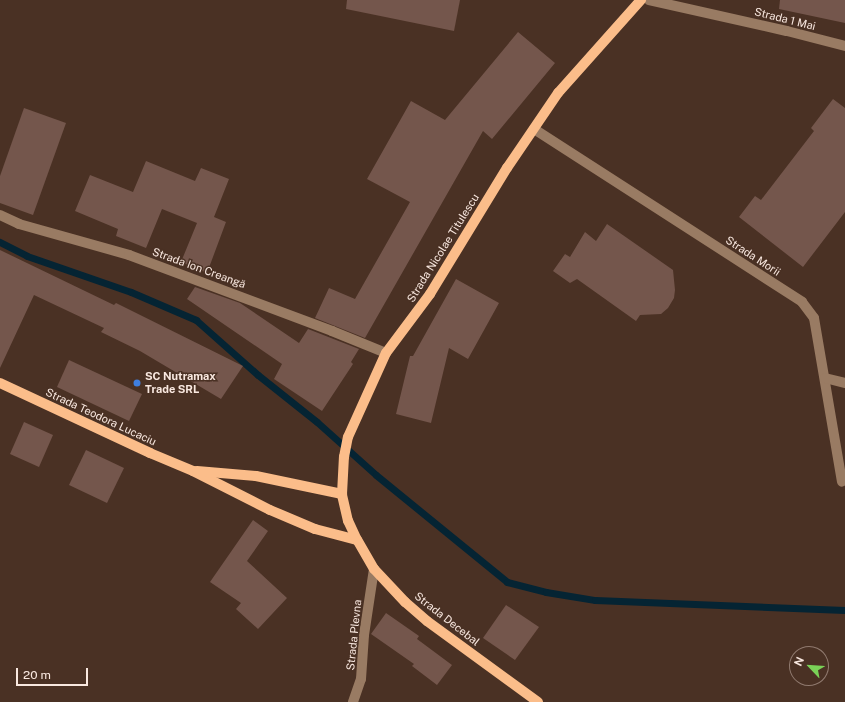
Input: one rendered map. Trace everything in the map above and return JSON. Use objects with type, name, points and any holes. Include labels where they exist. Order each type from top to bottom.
[{"type":"main road","name":"Strada Nicolae Titulescu","points":[[357,540],[348,521],[342,494],[344,457],[348,437],[386,353],[430,294],[507,168],[558,93],[641,0]]},
{"type":"main road","name":"Strada Teodora Lucaciu","points":[[0,383],[150,453],[193,471],[270,510],[315,529],[357,540]]},
{"type":"main road","name":"Strada Teodora Lucaciu","points":[[193,471],[256,476],[342,494]]},
{"type":"main road","name":"Strada Decebal","points":[[357,540],[374,569],[405,602],[538,702]]},
{"type":"street","name":"Strada 1 Mai","points":[[649,0],[787,31],[845,46]]},
{"type":"street","name":"Strada Morii","points":[[534,129],[802,302],[814,318],[826,378],[842,482]]},
{"type":"street","name":"Strada Ion Creangă","points":[[0,215],[19,224],[129,255],[291,315],[386,353]]},
{"type":"street","points":[[826,378],[845,383]]},
{"type":"street","name":"Strada Plevna","points":[[353,702],[361,680],[364,635],[374,569]]},
{"type":"building","points":[[347,0],[460,0],[454,31],[346,9]]},
{"type":"building","points":[[780,0],[845,0],[845,23],[779,9]]},
{"type":"building","points":[[518,32],[555,63],[492,139],[483,131],[365,338],[315,318],[329,288],[355,299],[410,202],[367,179],[411,101],[445,120]]},
{"type":"building","points":[[833,99],[845,108],[845,212],[803,267],[739,217],[755,196],[761,200],[814,131],[811,128]]},
{"type":"building","points":[[24,108],[66,123],[33,215],[0,203],[0,176]]},
{"type":"building","points":[[146,161],[195,181],[201,168],[229,179],[214,217],[226,222],[207,273],[181,262],[197,223],[162,209],[146,248],[116,236],[118,229],[75,211],[90,175],[133,192]]},
{"type":"building","points":[[607,224],[673,270],[675,290],[674,298],[668,308],[661,314],[640,315],[636,321],[577,279],[570,283],[553,271],[565,254],[570,257],[585,232],[596,241]]},
{"type":"building","points":[[0,250],[114,305],[116,303],[243,366],[221,399],[140,351],[101,332],[104,328],[34,295],[0,368]]},
{"type":"building","points":[[456,279],[499,303],[468,359],[449,348],[431,423],[396,414],[410,356],[413,356]]},
{"type":"building","points":[[195,287],[240,303],[299,343],[308,329],[359,349],[351,362],[353,364],[322,411],[274,379],[282,364],[187,299]]},
{"type":"building","points":[[69,360],[142,394],[129,421],[57,387]]},
{"type":"building","points":[[24,422],[53,435],[39,467],[10,454]]},
{"type":"building","points":[[86,450],[124,468],[107,503],[69,485]]},
{"type":"building","points":[[253,520],[268,531],[247,561],[287,598],[258,629],[236,609],[241,603],[210,582]]},
{"type":"building","points":[[506,605],[539,627],[515,660],[483,638]]},
{"type":"building","points":[[386,613],[419,636],[417,639],[452,665],[437,685],[412,666],[414,664],[371,634]]},
{"type":"waterway","points":[[0,242],[27,256],[131,292],[196,320],[258,375],[317,422],[376,475],[507,582],[546,592],[595,600],[845,610]]},
{"type":"place","name":"SC Nutramax Trade SRL","points":[[137,383]]}]
